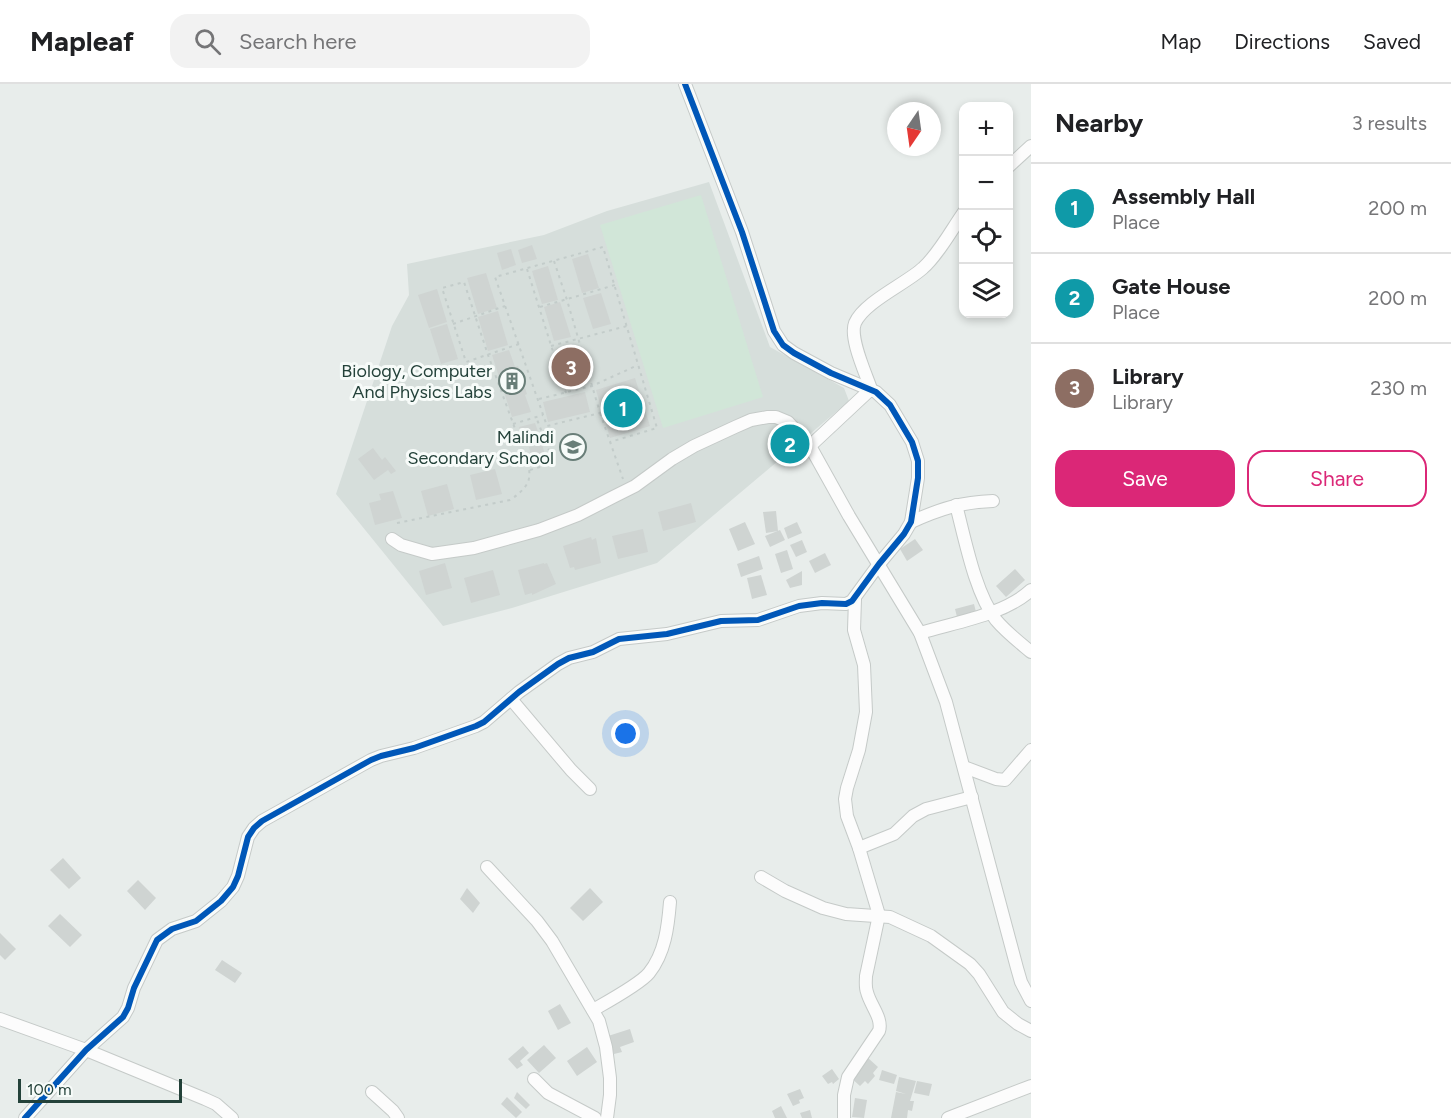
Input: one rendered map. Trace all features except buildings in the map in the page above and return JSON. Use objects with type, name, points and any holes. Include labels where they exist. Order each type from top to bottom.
[{"type":"street","points":[[25,1118],[86,1050],[123,1017],[157,940],[172,929],[196,921],[221,901],[233,887],[248,837],[262,821],[370,760],[414,748],[484,722],[558,664],[569,658],[593,652],[619,639],[660,635],[721,621],[758,620],[799,606],[822,603],[846,604],[855,599],[879,564],[904,534],[911,522],[918,478],[918,461],[912,442],[882,396],[786,349],[774,331],[734,211],[685,84]]},
{"type":"street","points":[[1013,162],[1031,146]]},
{"type":"street","points":[[871,389],[855,336],[856,321],[878,299],[922,269],[934,256],[959,218]]},
{"type":"street","points":[[810,446],[871,389]]},
{"type":"street","points":[[392,539],[401,545],[432,554],[474,548],[539,530],[627,490],[694,446],[751,420],[768,417],[788,422],[810,446],[849,516],[920,633],[946,702],[1017,968],[1031,1002]]},
{"type":"street","points":[[911,522],[956,505],[975,501],[993,501]]},
{"type":"street","points":[[956,505],[980,590],[991,612],[997,621],[1031,652]]},
{"type":"street","points":[[920,633],[1008,606],[1031,590]]},
{"type":"street","points":[[844,1118],[844,1095],[848,1077],[879,1031],[880,1026],[867,992],[866,983],[879,915],[847,816],[845,799],[859,750],[866,712],[864,665],[854,630],[855,599]]},
{"type":"street","points":[[511,699],[590,789]]},
{"type":"street","points":[[964,767],[1002,781],[1006,780],[1026,763],[1031,750]]},
{"type":"street","points":[[859,848],[894,834],[913,816],[926,808],[972,797]]},
{"type":"street","points":[[487,867],[544,930],[599,1021],[610,1078],[607,1118]]},
{"type":"street","points":[[761,877],[823,908],[846,914],[890,917],[931,936],[970,964],[1003,1012],[1031,1031]]},
{"type":"street","points":[[593,1010],[648,975],[662,950],[670,902]]},
{"type":"street","points":[[0,1019],[86,1050],[205,1099],[216,1104],[232,1118]]},
{"type":"street","points":[[534,1079],[548,1093],[595,1118]]},
{"type":"street","points":[[948,1118],[1031,1086]]},
{"type":"street","points":[[372,1092],[398,1118]]},
{"type":"path","points":[[600,413],[547,426],[495,278],[603,247],[657,428],[610,442]]},
{"type":"path","points":[[554,261],[600,413],[627,490]]},
{"type":"path","points":[[527,269],[566,393]]},
{"type":"path","points":[[397,523],[510,500],[519,494],[526,484],[530,471],[521,445],[513,424],[488,355],[474,317],[464,282],[442,288],[466,362],[488,355],[519,344]]},
{"type":"path","points":[[539,307],[615,285]]},
{"type":"path","points":[[453,324],[506,306]]},
{"type":"path","points":[[551,346],[627,326]]},
{"type":"path","points":[[538,399],[592,386],[638,365]]},
{"type":"path","points":[[513,424],[543,415]]},
{"type":"path","points":[[530,471],[554,463],[536,417]]},
{"type":"path","points":[[521,445],[544,439]]},
{"type":"shaded area","name":"Malindi Secondary School","points":[[709,182],[770,347],[844,388],[849,401],[657,563],[512,608],[443,626],[336,494],[392,326],[409,295],[407,264],[544,235],[607,211]]},
{"type":"green space","points":[[701,195],[763,397],[663,428],[600,225]]},
{"type":"cycle path","points":[[25,1118],[86,1050],[123,1017],[157,940],[172,929],[196,921],[221,901],[233,887],[248,837],[262,821],[371,760],[414,748],[484,722],[519,692],[558,664],[569,658],[593,652],[619,639],[667,634],[721,621],[758,620],[799,606],[822,603],[846,604],[852,601],[904,534],[911,522],[918,478],[918,461],[912,442],[890,405],[876,392],[831,373],[794,353],[783,345],[774,331],[742,232],[685,84]]},
{"type":"place","name":"Library","points":[[571,367]]},
{"type":"place","name":"Biology, Computer And Physics Labs","points":[[512,381]]},
{"type":"place","name":"Assembly Hall","points":[[623,408]]},
{"type":"place","name":"Gate House","points":[[790,444]]},
{"type":"place","name":"Malindi Secondary School","points":[[573,447]]}]
